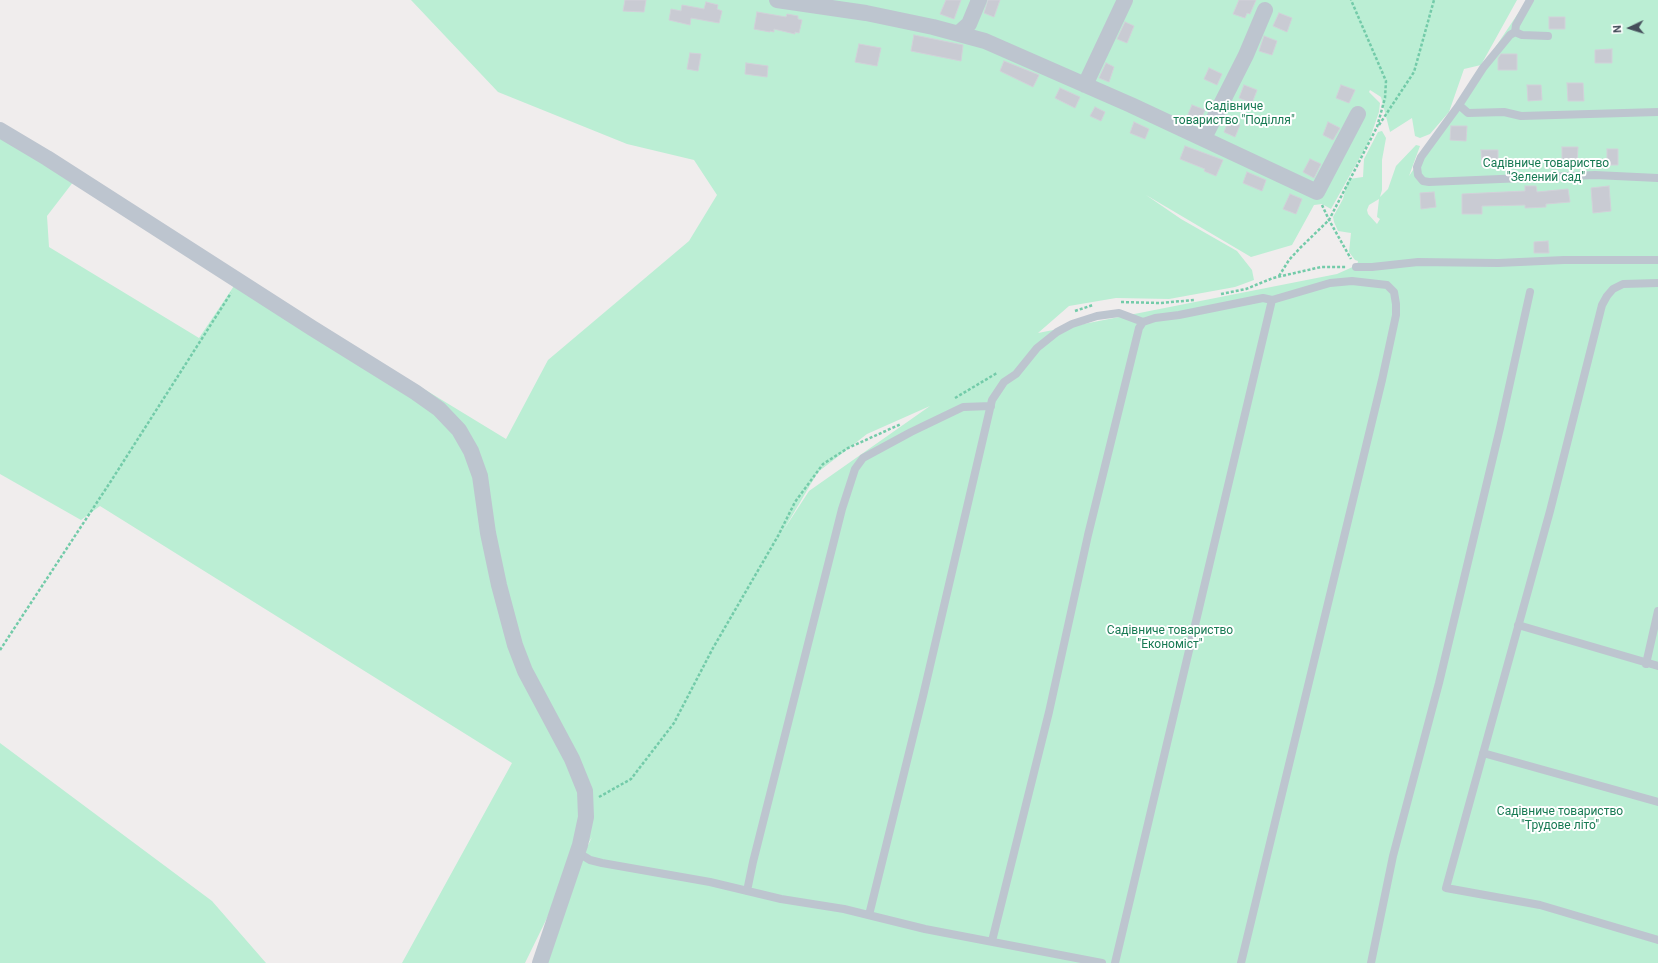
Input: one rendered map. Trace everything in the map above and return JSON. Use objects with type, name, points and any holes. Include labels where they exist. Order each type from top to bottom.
[{"type":"street","points":[[777,0],[817,2],[959,33],[985,41],[1204,138],[1317,192],[1358,114]]},
{"type":"street","points":[[959,33],[969,24],[979,0]]},
{"type":"street","points":[[1085,85],[1125,0]]},
{"type":"street","points":[[1204,138],[1246,55],[1265,10]]},
{"type":"street","points":[[0,130],[47,158],[238,281],[415,392],[439,409],[459,430],[471,450],[480,476],[488,533],[497,578],[515,645],[526,671],[572,759],[585,791],[586,817],[577,852],[540,963]]},
{"type":"lane","points":[[1515,32],[1516,25],[1530,0]]},
{"type":"lane","points":[[1515,32],[1522,35],[1548,36]]},
{"type":"lane","points":[[1515,32],[1510,35],[1483,68],[1459,105],[1421,157],[1417,167],[1418,175],[1423,181],[1429,182],[1595,175],[1658,178]]},
{"type":"lane","points":[[1459,105],[1468,113],[1504,112],[1522,116],[1658,112]]},
{"type":"lane","points":[[1356,267],[1372,267],[1418,262],[1498,263],[1564,260],[1658,260]]},
{"type":"lane","points":[[992,942],[1049,712],[1086,543],[1139,328],[1143,322],[1155,318],[1180,315],[1256,299],[1263,298],[1272,300],[1330,283],[1352,281],[1387,285],[1394,292],[1396,314],[1380,387],[1241,963]]},
{"type":"lane","points":[[1658,283],[1623,284],[1613,289],[1602,305],[1552,504],[1446,888],[1540,905],[1658,940]]},
{"type":"lane","points":[[1371,963],[1393,856],[1438,683],[1500,428],[1530,292]]},
{"type":"lane","points":[[1115,963],[1272,300]]},
{"type":"lane","points":[[869,916],[922,704],[992,400],[1004,382],[1016,374],[1037,348],[1057,332],[1072,324],[1097,316],[1119,313],[1143,322]]},
{"type":"lane","points":[[748,891],[753,862],[842,509],[855,469],[863,458],[962,407],[991,406]]},
{"type":"lane","points":[[1646,664],[1658,611]]},
{"type":"lane","points":[[1518,625],[1646,664],[1658,666]]},
{"type":"lane","points":[[1483,753],[1658,802]]},
{"type":"lane","points":[[577,852],[590,860],[602,863],[710,882],[992,942],[1102,963]]},
{"type":"path","points":[[1377,127],[1414,72],[1434,0]]},
{"type":"path","points":[[1317,192],[1328,220],[1356,267]]},
{"type":"path","points":[[1217,295],[1246,289],[1273,278],[1321,267],[1356,267]]},
{"type":"path","points":[[0,650],[238,281]]},
{"type":"path","points":[[1116,302],[1160,303],[1195,300]]},
{"type":"path","points":[[1071,312],[1085,306],[1100,304]]},
{"type":"path","points":[[951,400],[1003,370]]},
{"type":"path","points":[[585,799],[602,797],[631,779],[674,723],[714,648],[778,536],[795,502],[823,464],[848,448],[906,421]]},
{"type":"green space","points":[[411,0],[1517,0],[1481,65],[1464,69],[1449,112],[1430,134],[1420,138],[1415,136],[1412,118],[1390,132],[1381,97],[1370,90],[1369,92],[1380,103],[1379,112],[1369,141],[1331,209],[1322,204],[1314,205],[1292,245],[1251,257],[1146,195],[1181,219],[1237,251],[1252,270],[1254,280],[1235,287],[1169,299],[1116,298],[1069,306],[1038,333],[1337,274],[1357,265],[1358,261],[1355,260],[1349,252],[1351,233],[1338,231],[1333,217],[1343,199],[1349,179],[1363,177],[1364,159],[1378,132],[1382,131],[1386,138],[1382,160],[1382,190],[1380,197],[1388,189],[1396,166],[1416,145],[1420,146],[1409,176],[1527,0],[1658,0],[1658,963],[538,963],[564,894],[592,837],[570,871],[525,963],[402,963],[512,763],[100,506],[81,520],[0,474],[0,131],[77,177],[47,216],[49,247],[199,338],[240,277],[506,439],[548,360],[689,241],[717,195],[694,160],[627,144],[498,92]],"holes":[[[1379,199],[1377,217],[1380,219],[1377,224],[1368,214],[1367,210],[1369,205]],[[930,406],[809,491],[783,531],[818,472],[867,434]]]},
{"type":"green space","points":[[0,743],[212,901],[266,963],[0,963]]},
{"type":"building","points":[[625,0],[646,0],[644,12],[623,11]]},
{"type":"building","points":[[946,0],[961,0],[954,19],[940,14]]},
{"type":"building","points":[[988,0],[1000,0],[994,17],[984,13]]},
{"type":"building","points":[[1239,0],[1256,0],[1250,14],[1247,13],[1245,18],[1233,14]]},
{"type":"building","points":[[706,2],[718,5],[717,9],[722,11],[719,23],[691,18],[690,25],[669,20],[671,9],[681,11],[682,5],[704,9]]},
{"type":"building","points":[[757,12],[786,17],[787,14],[798,16],[798,19],[802,20],[799,33],[795,32],[795,34],[774,29],[774,32],[770,32],[754,29]]},
{"type":"building","points":[[1279,13],[1292,18],[1287,32],[1273,26]]},
{"type":"building","points":[[1549,17],[1565,17],[1565,29],[1549,29]]},
{"type":"building","points":[[1125,22],[1134,26],[1127,43],[1117,39]]},
{"type":"building","points":[[914,35],[963,45],[961,61],[911,51]]},
{"type":"building","points":[[1264,36],[1277,41],[1272,55],[1259,51]]},
{"type":"building","points":[[859,44],[881,48],[877,66],[855,62]]},
{"type":"building","points":[[1612,49],[1612,63],[1595,63],[1595,50]]},
{"type":"building","points":[[690,53],[701,54],[698,71],[687,69]]},
{"type":"building","points":[[1501,54],[1517,54],[1517,70],[1498,70],[1498,58]]},
{"type":"building","points":[[1004,61],[1039,75],[1033,87],[1000,71]]},
{"type":"building","points":[[746,63],[768,66],[767,77],[745,74]]},
{"type":"building","points":[[1106,63],[1114,67],[1109,82],[1099,78]]},
{"type":"building","points":[[1209,68],[1222,74],[1217,85],[1204,79]]},
{"type":"building","points":[[1567,83],[1583,83],[1584,101],[1568,101]]},
{"type":"building","points":[[1244,85],[1257,90],[1252,103],[1239,98]]},
{"type":"building","points":[[1341,85],[1355,90],[1349,103],[1336,98]]},
{"type":"building","points":[[1527,85],[1541,85],[1542,100],[1528,101]]},
{"type":"building","points":[[1060,88],[1080,97],[1075,108],[1055,98]]},
{"type":"building","points":[[1192,105],[1205,110],[1199,123],[1187,117]]},
{"type":"building","points":[[1095,107],[1105,112],[1101,121],[1090,116]]},
{"type":"building","points":[[1229,120],[1240,125],[1235,137],[1224,132]]},
{"type":"building","points":[[1134,122],[1149,129],[1145,139],[1130,133]]},
{"type":"building","points":[[1328,122],[1340,128],[1333,140],[1323,135]]},
{"type":"building","points":[[1451,126],[1467,126],[1466,141],[1450,140]]},
{"type":"building","points":[[1185,146],[1223,160],[1216,176],[1204,171],[1205,169],[1180,159]]},
{"type":"building","points":[[1562,147],[1578,147],[1577,162],[1562,161]]},
{"type":"building","points":[[1607,149],[1618,149],[1618,165],[1607,165]]},
{"type":"building","points":[[1481,150],[1498,150],[1498,167],[1482,167]]},
{"type":"building","points":[[1310,159],[1321,164],[1314,178],[1303,172]]},
{"type":"building","points":[[1247,172],[1266,180],[1262,191],[1243,183]]},
{"type":"building","points":[[1525,186],[1536,186],[1537,192],[1568,189],[1570,202],[1546,204],[1546,207],[1525,208],[1525,205],[1482,206],[1482,214],[1462,214],[1462,194],[1525,191]]},
{"type":"building","points":[[1609,186],[1611,211],[1593,213],[1591,188]]},
{"type":"building","points":[[1434,192],[1436,207],[1421,209],[1420,193]]},
{"type":"building","points":[[1290,194],[1302,199],[1296,214],[1283,209]]},
{"type":"building","points":[[1548,241],[1549,253],[1534,253],[1534,242]]},
{"type":"park label","name":"Садівниче товариство \"Поділля\"","points":[[1234,114]]},
{"type":"park label","name":"Садівниче товариство \"Зелений сад\"","points":[[1546,171]]},
{"type":"park label","name":"Садівниче товариство \"Економіст\"","points":[[1170,638]]},
{"type":"park label","name":"Садівниче товариство \"Трудове літо\"","points":[[1560,819]]}]
